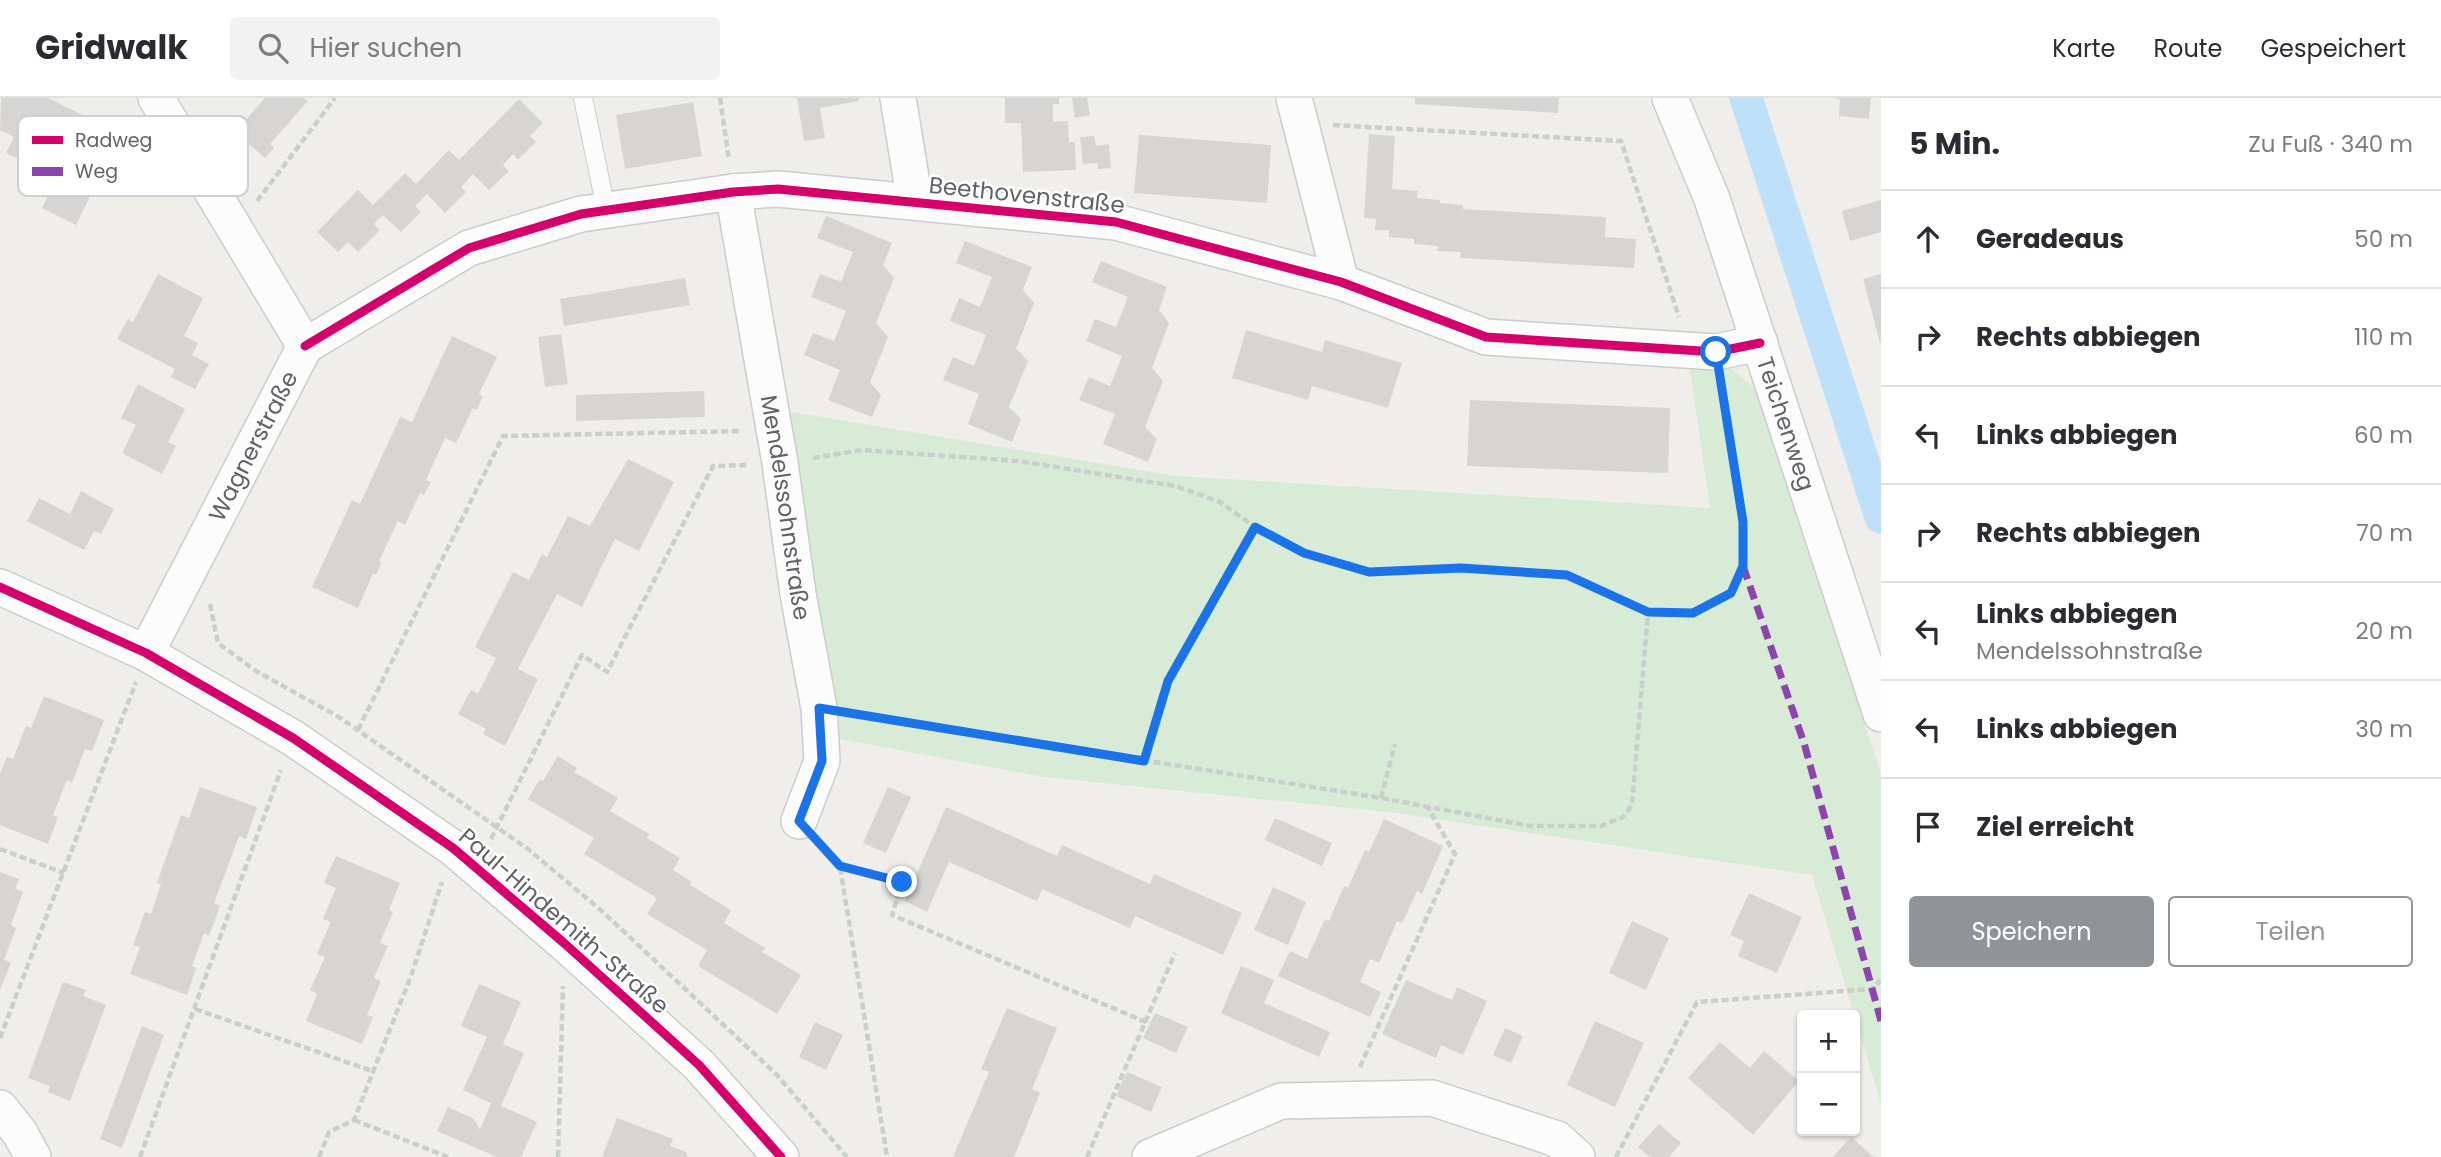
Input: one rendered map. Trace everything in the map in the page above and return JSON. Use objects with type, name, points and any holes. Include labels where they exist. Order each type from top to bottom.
[{"type":"street","name":"Wagnerstraße","points":[[156,98],[167,116]]},
{"type":"street","points":[[898,98],[915,202]]},
{"type":"street","name":"Teichenweg","points":[[1670,98],[1712,199],[1881,714]]},
{"type":"street","points":[[1298,111],[1341,282]]},
{"type":"street","name":"Beethovenstraße","points":[[305,346],[470,248],[606,209],[733,192],[778,189],[1116,222],[1341,282],[1486,337],[1702,351],[1760,343]]},
{"type":"street","name":"Mendelssohnstraße","points":[[733,192],[819,708],[822,761],[799,821]]},
{"type":"street","name":"Wagnerstraße","points":[[146,653],[305,346],[215,196]]},
{"type":"street","name":"Paul-Hindemith-Straße","points":[[0,587],[146,653],[293,738],[465,858],[699,1065],[781,1157]]},
{"type":"street","points":[[1150,1157],[1282,1101],[1432,1098],[1558,1139],[1577,1157]]},
{"type":"street","points":[[0,1108],[20,1133],[33,1157]]},
{"type":"lane","points":[[583,98],[606,209]]},
{"type":"path","points":[[236,230],[335,98]]},
{"type":"path","points":[[720,98],[733,192]]},
{"type":"path","points":[[358,730],[503,436],[862,450],[1018,461],[1175,486],[1220,502],[1255,527],[1304,553],[1369,572],[1461,568],[1567,575],[1648,612],[1693,613],[1731,593],[1743,566],[1743,522],[1702,351],[1621,141],[1298,111]]},
{"type":"path","points":[[319,1157],[329,1132],[354,1120],[411,976],[465,858],[582,655],[607,672],[713,466],[777,447]]},
{"type":"path","points":[[1144,761],[1168,681],[1255,527]]},
{"type":"path","points":[[819,708],[1381,798],[1530,826],[1601,826],[1623,817],[1632,805],[1648,612]]},
{"type":"path","points":[[0,1038],[146,653]]},
{"type":"path","points":[[141,1157],[293,738]]},
{"type":"path","points":[[1381,798],[1395,744]]},
{"type":"path","points":[[1345,1100],[1455,854],[1427,806]]},
{"type":"path","points":[[799,821],[840,866],[887,1157]]},
{"type":"path","points":[[0,849],[64,873]]},
{"type":"path","points":[[840,866],[902,882],[892,915],[1146,1022]]},
{"type":"path","points":[[558,1157],[564,943]]},
{"type":"path","points":[[1087,1157],[1175,953]]},
{"type":"path","points":[[1616,1157],[1697,1002],[1872,989],[1881,980]]},
{"type":"path","points":[[195,1009],[375,1072]]},
{"type":"path","points":[[354,1120],[448,1157]]},
{"type":"green space","points":[[1690,369],[1732,369],[1754,388],[1881,774],[1881,1104],[1860,1034],[1860,1010],[1853,1010],[1812,875],[1389,812],[1044,777],[835,738],[785,411],[1175,476],[1710,508]]},
{"type":"building","points":[[1,98],[48,98],[84,116],[18,116],[18,159],[6,153],[14,137],[0,130]]},
{"type":"building","points":[[265,98],[304,98],[308,101],[270,144],[274,148],[265,158],[248,143],[248,117]]},
{"type":"building","points":[[797,98],[859,98],[859,101],[820,108],[825,138],[804,141]]},
{"type":"building","points":[[1005,98],[1059,98],[1059,104],[1053,104],[1053,122],[1068,121],[1069,142],[1075,142],[1076,170],[1023,172],[1021,123],[1005,123]]},
{"type":"building","points":[[1072,98],[1087,98],[1090,115],[1075,118]]},
{"type":"building","points":[[1415,98],[1559,98],[1558,113],[1415,104]]},
{"type":"building","points":[[1835,98],[1871,98],[1869,119],[1839,116],[1840,100]]},
{"type":"building","points":[[519,99],[543,123],[530,136],[536,142],[518,160],[513,154],[503,165],[509,171],[489,190],[473,174],[461,187],[466,192],[445,213],[427,194],[415,206],[421,212],[401,232],[383,215],[374,224],[380,230],[358,252],[348,242],[338,252],[317,232],[358,190],[373,205],[405,173],[416,184],[449,150],[459,160]]},
{"type":"building","points":[[693,102],[702,156],[625,169],[616,115]]},
{"type":"building","points":[[1369,134],[1395,136],[1392,189],[1418,191],[1417,198],[1463,205],[1463,209],[1606,217],[1605,237],[1636,239],[1634,268],[1460,258],[1461,252],[1437,251],[1438,246],[1414,244],[1414,239],[1389,237],[1389,230],[1375,230],[1376,219],[1364,218]]},
{"type":"building","points":[[1139,135],[1271,145],[1267,203],[1134,193]]},
{"type":"building","points":[[1094,136],[1096,146],[1109,144],[1111,168],[1098,169],[1098,163],[1083,164],[1080,137]]},
{"type":"building","points":[[48,196],[90,196],[76,225],[42,208]]},
{"type":"building","points":[[1881,200],[1881,232],[1850,241],[1842,211]]},
{"type":"building","points":[[826,216],[892,243],[883,265],[894,278],[876,323],[888,337],[870,382],[881,395],[872,417],[828,400],[840,370],[804,355],[813,333],[834,341],[846,311],[811,297],[820,274],[841,282],[853,252],[817,238]]},
{"type":"building","points":[[965,241],[1032,267],[1023,290],[1034,303],[1016,348],[1028,361],[1009,407],[1021,419],[1012,442],[968,424],[979,394],[943,380],[953,357],[974,366],[986,335],[950,321],[959,298],[980,307],[992,277],[956,263]]},
{"type":"building","points":[[1101,261],[1167,287],[1159,310],[1169,323],[1152,368],[1163,381],[1145,427],[1157,439],[1148,462],[1103,444],[1115,414],[1079,400],[1089,377],[1110,386],[1122,356],[1086,341],[1095,319],[1116,327],[1128,297],[1092,282]]},
{"type":"building","points":[[158,274],[203,298],[184,336],[198,343],[192,355],[209,364],[195,389],[171,377],[175,369],[117,339],[128,319],[133,322]]},
{"type":"building","points":[[1881,274],[1881,343],[1880,343],[1863,279]]},
{"type":"building","points":[[685,278],[690,305],[564,326],[560,299]]},
{"type":"building","points":[[1246,330],[1322,352],[1325,340],[1402,363],[1388,408],[1312,386],[1308,400],[1232,378]]},
{"type":"building","points":[[561,334],[568,384],[545,387],[538,337]]},
{"type":"building","points":[[452,336],[497,357],[479,394],[483,396],[477,410],[473,408],[456,443],[445,438],[426,480],[431,482],[424,495],[420,493],[405,525],[398,521],[379,561],[382,562],[376,575],[373,573],[358,608],[312,587],[352,500],[360,504],[400,417],[412,422]]},
{"type":"building","points":[[138,384],[185,409],[168,442],[176,446],[162,474],[122,453],[136,425],[121,418]]},
{"type":"building","points":[[704,391],[705,417],[576,421],[576,395]]},
{"type":"building","points":[[1470,400],[1670,408],[1668,473],[1467,466]]},
{"type":"building","points":[[628,459],[674,482],[639,551],[615,539],[582,607],[557,594],[518,669],[538,679],[505,746],[483,734],[486,729],[458,714],[471,690],[478,694],[496,658],[475,647],[513,572],[529,580],[542,554],[547,557],[568,516],[590,526]]},
{"type":"building","points":[[81,491],[114,509],[101,534],[94,531],[84,550],[27,521],[39,498],[70,514]]},
{"type":"building","points":[[44,696],[104,720],[92,751],[85,749],[72,783],[67,780],[53,815],[58,817],[48,844],[0,825],[0,774],[7,757],[13,759],[26,726],[31,728]]},
{"type":"building","points":[[558,756],[577,768],[574,772],[618,798],[610,811],[649,834],[647,838],[680,858],[673,870],[692,882],[690,885],[731,910],[724,923],[765,948],[762,952],[801,975],[777,1014],[698,966],[707,950],[647,914],[657,898],[584,854],[594,838],[528,799]]},
{"type":"building","points":[[200,787],[257,807],[246,839],[239,836],[214,903],[220,906],[209,936],[204,933],[192,966],[196,968],[187,995],[130,974],[140,947],[133,945],[145,912],[151,914],[161,884],[157,883],[181,815],[189,818]]},
{"type":"building","points":[[888,787],[911,797],[886,853],[863,843]]},
{"type":"building","points":[[946,807],[1057,856],[1062,845],[1150,884],[1154,874],[1242,913],[1223,955],[1135,916],[1130,928],[1042,889],[1037,901],[949,862],[927,912],[905,901]]},
{"type":"building","points":[[1275,818],[1332,843],[1322,866],[1265,840]]},
{"type":"building","points":[[1384,819],[1443,846],[1422,894],[1417,891],[1402,923],[1397,921],[1379,963],[1370,959],[1360,982],[1381,992],[1370,1017],[1278,976],[1290,951],[1307,959],[1325,919],[1329,921],[1344,886],[1348,888],[1365,850],[1369,852]]},
{"type":"building","points":[[336,856],[400,883],[389,910],[393,912],[380,943],[388,946],[374,978],[381,981],[367,1015],[373,1017],[362,1044],[306,1021],[317,994],[310,990],[325,957],[317,954],[331,922],[323,919],[336,888],[324,883]]},
{"type":"building","points":[[0,872],[19,879],[15,889],[23,892],[11,925],[16,928],[4,960],[11,963],[0,990]]},
{"type":"building","points":[[1273,887],[1306,902],[1288,945],[1254,930]]},
{"type":"building","points":[[1749,893],[1802,917],[1777,973],[1738,956],[1744,941],[1730,935]]},
{"type":"building","points":[[1632,921],[1669,938],[1646,990],[1609,973]]},
{"type":"building","points":[[1241,966],[1274,980],[1264,1003],[1330,1032],[1319,1057],[1221,1013]]},
{"type":"building","points":[[1406,980],[1452,1000],[1457,987],[1487,1001],[1463,1055],[1441,1045],[1436,1058],[1382,1034]]},
{"type":"building","points":[[63,982],[86,990],[83,996],[106,1005],[70,1101],[48,1092],[50,1086],[28,1078]]},
{"type":"building","points":[[479,984],[521,1002],[503,1044],[524,1053],[501,1106],[537,1122],[521,1157],[497,1157],[437,1131],[448,1107],[474,1119],[480,1130],[491,1103],[463,1090],[487,1037],[461,1026]]},
{"type":"building","points":[[1007,1008],[1057,1028],[1032,1089],[1040,1093],[1014,1157],[953,1157],[989,1072],[981,1069]]},
{"type":"building","points":[[1155,1013],[1188,1027],[1176,1053],[1143,1038]]},
{"type":"building","points":[[1595,1021],[1644,1043],[1615,1107],[1567,1085]]},
{"type":"building","points":[[815,1022],[843,1035],[826,1070],[799,1057]]},
{"type":"building","points":[[142,1026],[164,1035],[122,1148],[100,1139]]},
{"type":"building","points":[[1505,1028],[1523,1036],[1511,1063],[1493,1055]]},
{"type":"building","points":[[1720,1042],[1750,1068],[1764,1051],[1797,1079],[1797,1083],[1753,1135],[1688,1078]]},
{"type":"building","points":[[1127,1072],[1162,1087],[1151,1112],[1116,1096]]},
{"type":"building","points":[[617,1118],[673,1139],[670,1146],[686,1152],[688,1157],[602,1157]]},
{"type":"building","points":[[1659,1124],[1681,1143],[1669,1157],[1650,1157],[1638,1147]]},
{"type":"building","points":[[1851,1137],[1874,1157],[1833,1157]]},
{"type":"waterway","points":[[1746,98],[1881,517]]},
{"type":"marked path","points":[[1743,566],[1804,743],[1881,1021]]},
{"type":"cycle path","points":[[305,346],[469,248],[581,214],[733,192],[778,189],[1116,222],[1341,282],[1486,337],[1716,352],[1760,343]]},
{"type":"cycle path","points":[[0,587],[146,653],[293,738],[453,848],[564,943],[699,1065],[781,1157]]},
{"type":"route","points":[[902,882],[840,866],[799,821],[822,761],[819,708],[1144,761],[1168,681],[1255,527],[1304,553],[1369,572],[1461,568],[1567,575],[1648,612],[1693,613],[1731,593],[1743,566],[1743,522],[1716,352]]}]
